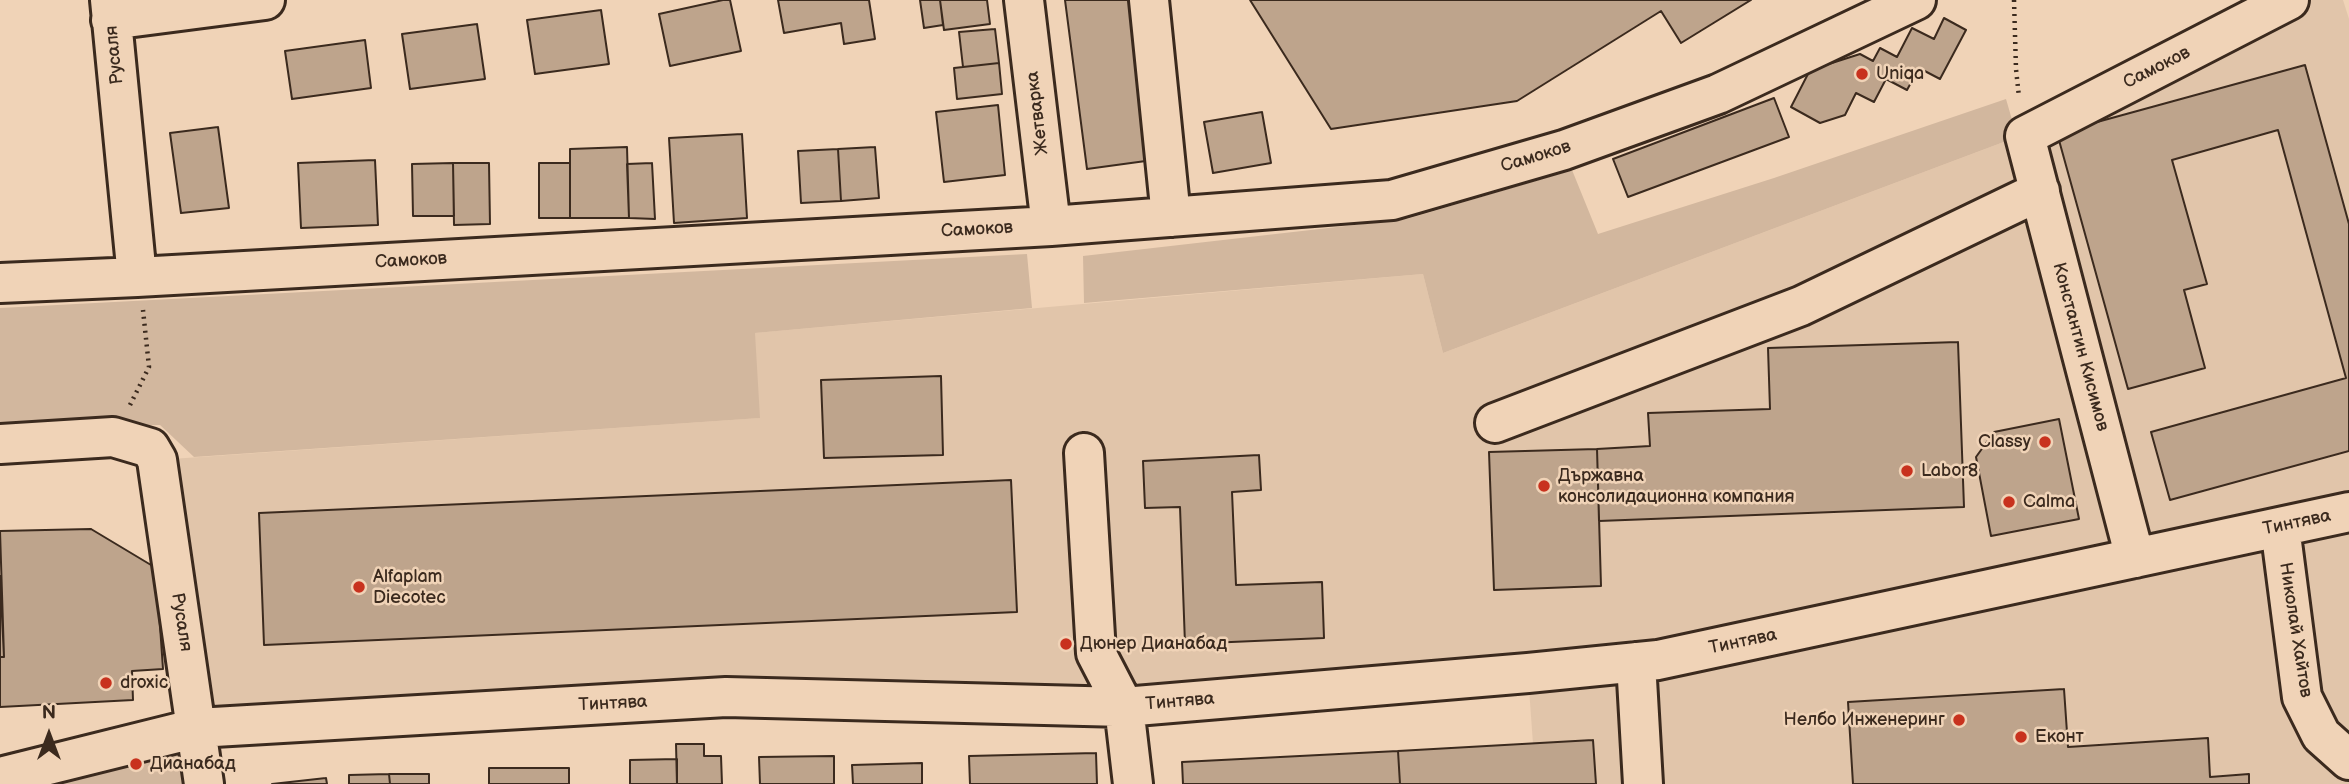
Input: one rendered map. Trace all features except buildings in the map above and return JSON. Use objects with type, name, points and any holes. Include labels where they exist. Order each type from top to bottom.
[{"type":"street","points":[[111,10],[265,0]]},
{"type":"street","name":"Жетварка","points":[[1024,0],[1051,226]]},
{"type":"street","points":[[1149,0],[1171,217]]},
{"type":"street","name":"Самоков","points":[[0,283],[137,278],[1051,226],[1392,200],[1564,150],[1718,94],[1916,0]]},
{"type":"street","name":"Самоков","points":[[2025,136],[2289,0]]},
{"type":"street","name":"Русаля","points":[[111,10],[137,278]]},
{"type":"street","name":"Константин Кисимов","points":[[2025,136],[2135,558]]},
{"type":"street","points":[[1495,423],[1801,306],[2040,191]]},
{"type":"street","points":[[0,443],[113,437]]},
{"type":"street","name":"Русаля","points":[[113,437],[150,448],[157,460],[204,784]]},
{"type":"street","points":[[1084,453],[1097,653],[1124,707],[1133,784]]},
{"type":"street","name":"Тинтява","points":[[0,777],[197,727],[726,697],[1124,707],[1514,675],[1658,660],[2349,512]]},
{"type":"street","name":"Николай Хайтов","points":[[2280,527],[2302,696],[2320,735],[2349,760]]},
{"type":"street","points":[[1636,662],[1643,784]]},
{"type":"path","points":[[2014,0],[2016,69],[2025,136]]},
{"type":"path","points":[[113,437],[149,367],[137,278]]},
{"type":"shaded area","points":[[2312,0],[2343,0],[2349,19],[2349,784],[1572,784],[1533,744],[1528,674],[197,728],[157,460],[759,418],[754,333],[1423,274],[1443,353],[2017,137]]},
{"type":"shaded area","points":[[2006,99],[2017,137],[1443,353],[1423,274],[1084,303],[1083,256],[1407,219],[1572,170],[1598,234],[1774,178]]},
{"type":"shaded area","points":[[1027,254],[1032,308],[755,333],[760,418],[194,457],[160,425],[0,427],[0,308]]},
{"type":"shaded area","name":"Дианабад","points":[[180,745],[186,784],[0,784]]},
{"type":"place","name":"Uniqa","points":[[1862,74]]},
{"type":"place","name":"Classy","points":[[2045,442]]},
{"type":"place","name":"Labor8","points":[[1907,471]]},
{"type":"place","name":"Държавна консолидационна компания","points":[[1544,486]]},
{"type":"place","name":"Calma","points":[[2009,502]]},
{"type":"place","name":"Alfaplam Diecotec","points":[[359,587]]},
{"type":"place","name":"Дюнер Дианабад","points":[[1066,644]]},
{"type":"place","name":"droxic","points":[[106,683]]},
{"type":"place","name":"Нелбо Инженеринг","points":[[1959,720]]},
{"type":"place","name":"Еконт","points":[[2021,737]]},
{"type":"place","name":"Дианабад","points":[[136,764]]}]
